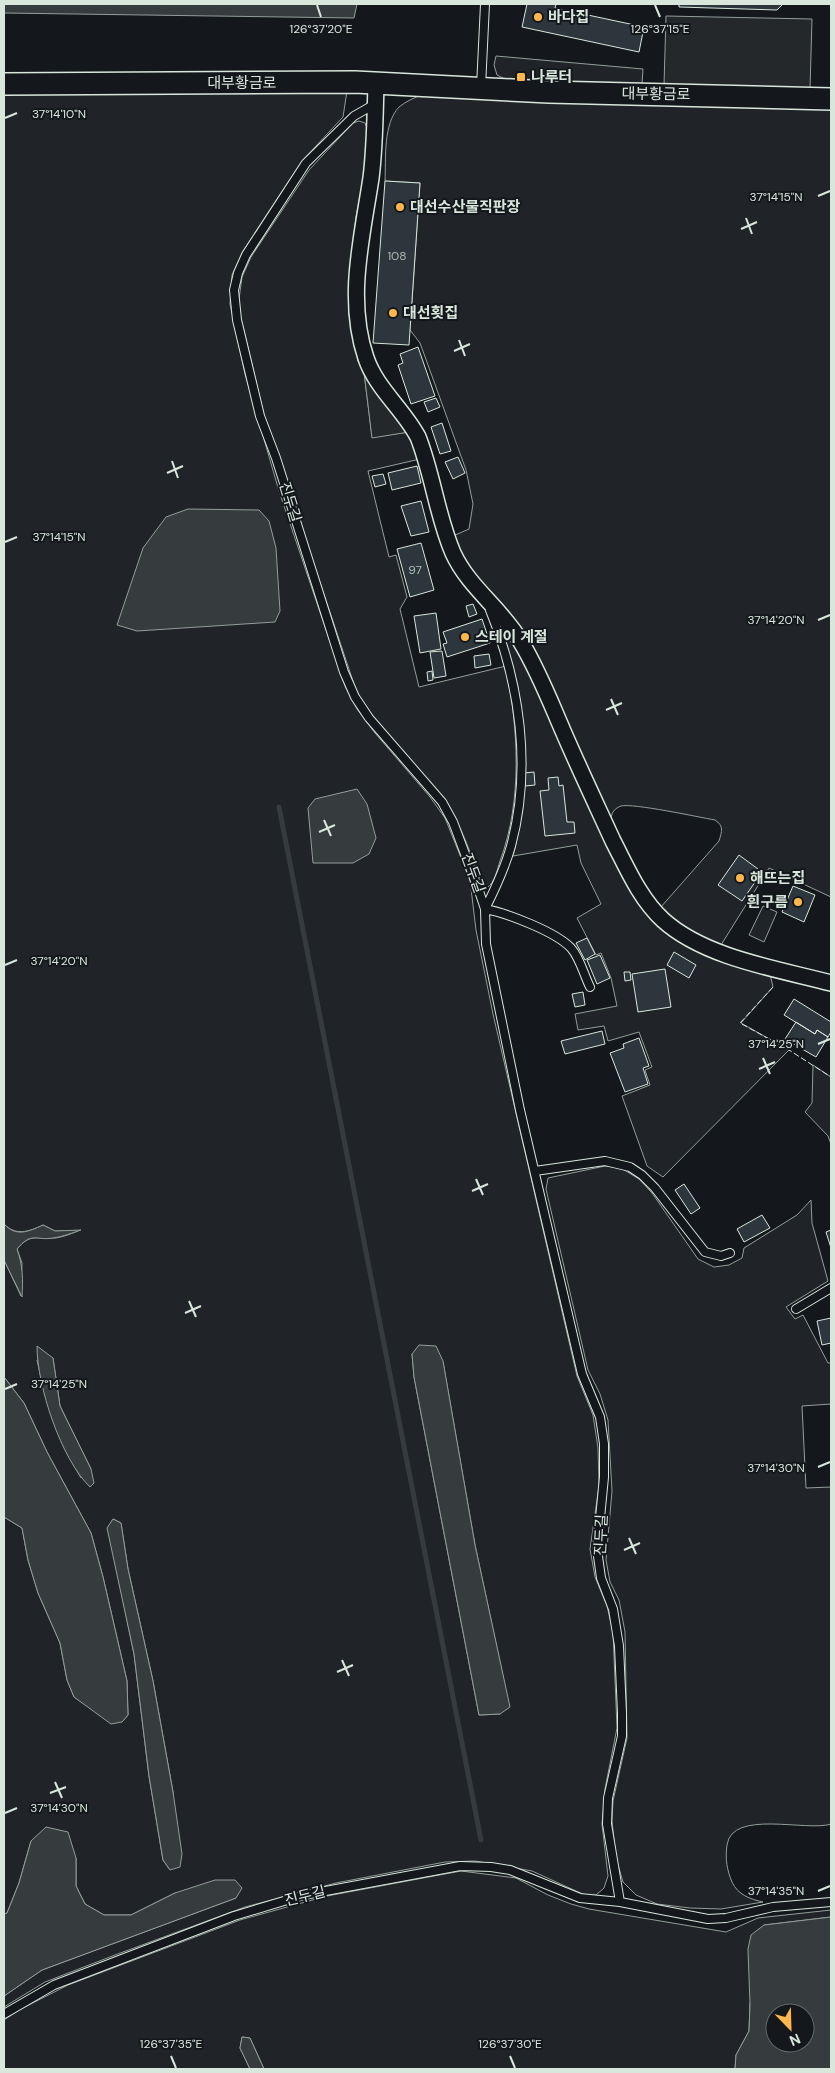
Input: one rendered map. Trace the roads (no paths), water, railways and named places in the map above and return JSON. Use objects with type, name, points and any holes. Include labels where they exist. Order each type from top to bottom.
[{"type":"main road","name":"대부황금로","points":[[4,84],[375,93],[481,89],[831,99]]},
{"type":"street","name":"진두길","points":[[375,93],[371,178],[363,223],[356,295],[356,315],[370,368],[411,424],[418,437],[447,536],[460,568],[469,581],[507,621],[532,661],[584,780],[624,863],[638,889],[662,920],[678,932],[719,952],[831,983]]},
{"type":"lane","points":[[481,89],[485,4]]},
{"type":"lane","name":"진두길","points":[[375,93],[306,163],[246,255],[238,273],[234,290],[237,320],[260,416],[276,458],[344,672],[355,697],[369,718],[442,802],[453,822],[485,909],[486,944],[520,1110],[582,1374],[600,1417],[604,1444],[604,1477],[597,1549],[601,1578],[613,1609],[619,1646],[622,1736],[608,1798],[607,1824],[620,1902]]},
{"type":"lane","name":"진두길","points":[[485,597],[502,643],[515,689],[519,715],[520,782],[516,823],[510,846],[502,872],[485,909]]},
{"type":"lane","name":"진두길","points":[[485,909],[517,918],[565,944],[577,958],[590,987]]},
{"type":"lane","points":[[535,1171],[605,1161],[630,1167],[642,1175],[655,1188],[705,1252],[721,1256],[730,1253]]},
{"type":"lane","points":[[796,1309],[831,1288]]},
{"type":"lane","name":"진두길","points":[[4,2014],[54,1985],[225,1919],[304,1895],[460,1866],[490,1867],[530,1877],[566,1894],[580,1898],[620,1902],[708,1920],[726,1918],[773,1907],[831,1902]]},
{"type":"waterway","points":[[279,807],[481,1840]]},
{"type":"place","name":"바다집","points":[[538,17]]},
{"type":"place","name":"나루터","points":[[521,77]]},
{"type":"place","name":"대선수산물직판장","points":[[400,207]]},
{"type":"place","name":"대선횟집","points":[[393,313]]},
{"type":"place","name":"스테이 계절","points":[[465,637]]},
{"type":"place","name":"해뜨는집","points":[[740,878]]},
{"type":"place","name":"흰구름","points":[[798,902]]}]
